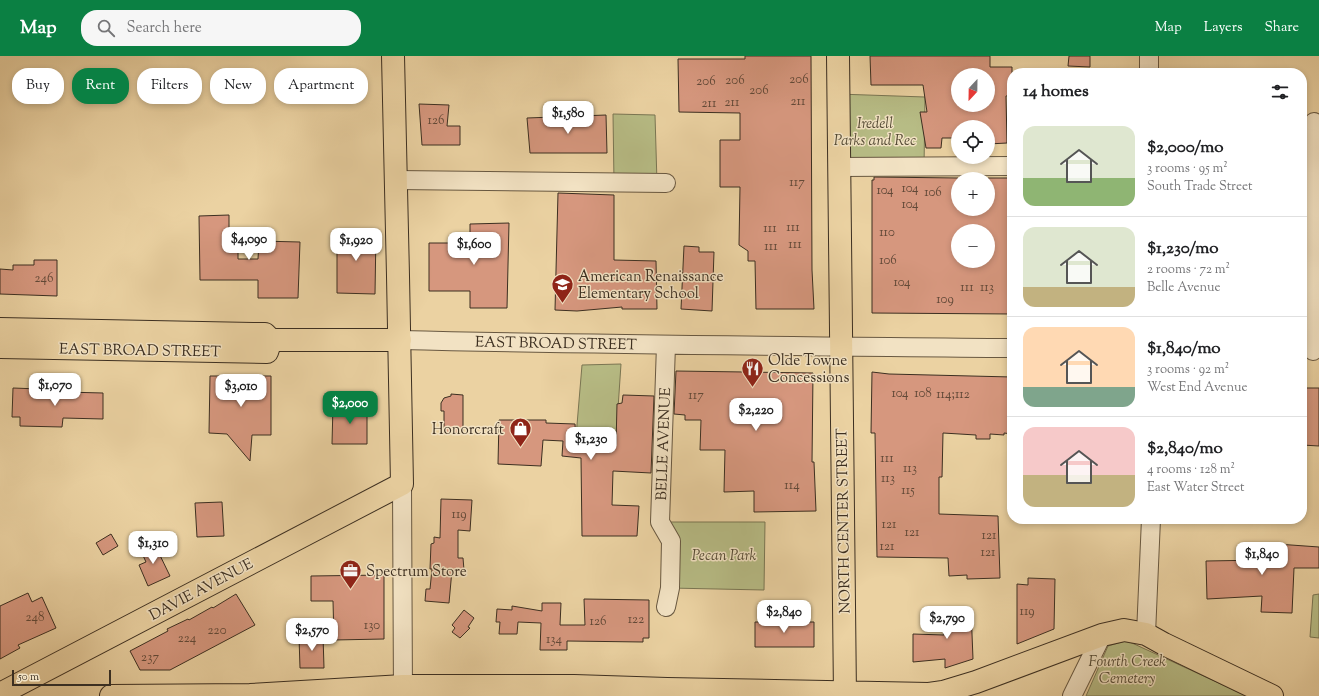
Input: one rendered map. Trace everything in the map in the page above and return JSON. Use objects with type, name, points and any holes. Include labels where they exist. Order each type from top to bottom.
[{"type":"main road","points":[[393,56],[397,180],[396,227],[400,340],[402,484]]},
{"type":"main road","name":"NORTH CENTER STREET","points":[[838,56],[846,694]]},
{"type":"main road","name":"EAST BROAD STREET","points":[[0,329],[267,352],[271,340],[400,340]]},
{"type":"main road","name":"EAST BROAD STREET","points":[[0,347],[130,340]]},
{"type":"main road","name":"DAVIE AVENUE","points":[[0,694],[402,484]]},
{"type":"main road","points":[[111,696],[250,696],[604,686],[666,692],[947,694],[1102,635],[1124,630],[1146,634],[1272,696]]},
{"type":"street","points":[[1149,56],[1149,68]]},
{"type":"street","points":[[1311,351],[1312,122]]},
{"type":"street","points":[[840,167],[1007,166]]},
{"type":"street","points":[[397,180],[666,183]]},
{"type":"street","name":"EAST BROAD STREET","points":[[400,340],[666,346],[1007,348]]},
{"type":"street","name":"BELLE AVENUE","points":[[666,346],[660,522],[671,541],[670,588],[666,608]]},
{"type":"street","points":[[402,484],[403,691]]},
{"type":"street","points":[[1146,634],[1151,524]]},
{"type":"street","points":[[1072,696],[1102,635]]},
{"type":"green space","name":"Iredell Parks and Rec","points":[[838,94],[925,97],[924,168],[840,167]]},
{"type":"green space","points":[[613,114],[655,115],[657,183],[614,182]]},
{"type":"green space","points":[[621,364],[616,438],[576,437],[582,365]]},
{"type":"green space","name":"Pecan Park","points":[[660,522],[765,522],[764,590],[670,588]]},
{"type":"green space","points":[[1319,594],[1319,638],[1310,637],[1313,595]]},
{"type":"green space","name":"Fourth Creek Cemetery","points":[[1125,641],[1247,696],[1086,696],[1108,646]]},
{"type":"building","points":[[745,56],[811,56],[812,270],[814,309],[756,309],[755,261],[748,261],[748,251],[739,245],[740,187],[720,187],[720,140],[740,140],[740,113],[679,112],[678,59],[745,59]]},
{"type":"building","points":[[870,56],[990,56],[990,67],[1012,67],[1007,68],[1007,143],[995,144],[995,120],[951,120],[951,138],[942,138],[941,148],[926,148],[920,112],[927,112],[923,85],[871,85]]},
{"type":"building","points":[[1069,56],[1090,56],[1090,67],[1068,66]]},
{"type":"building","points":[[419,104],[449,105],[447,126],[460,126],[460,145],[422,145]]},
{"type":"building","points":[[606,115],[607,153],[530,153],[527,118]]},
{"type":"building","points":[[874,177],[951,178],[951,216],[995,216],[995,178],[1007,178],[1007,314],[872,313],[872,180],[874,180]]},
{"type":"building","points":[[558,193],[614,195],[614,260],[656,261],[657,309],[622,309],[622,307],[577,311],[555,310]]},
{"type":"building","points":[[229,215],[229,251],[238,251],[238,259],[258,259],[259,241],[300,242],[298,298],[258,298],[258,280],[200,280],[199,216]]},
{"type":"building","points":[[509,223],[507,308],[470,308],[470,291],[429,291],[429,243],[470,243],[470,224]]},
{"type":"building","points":[[337,231],[376,232],[375,294],[337,293]]},
{"type":"building","points":[[684,246],[699,247],[699,252],[714,252],[712,311],[681,309]]},
{"type":"building","points":[[34,260],[57,260],[57,296],[0,294],[0,269],[13,270],[13,265],[34,265]]},
{"type":"building","points":[[676,371],[813,373],[812,462],[814,462],[816,511],[754,512],[754,491],[724,492],[725,450],[700,450],[701,420],[685,420],[685,415],[674,414]]},
{"type":"building","points":[[872,372],[889,374],[1007,377],[1007,433],[1004,433],[1004,435],[990,434],[990,439],[976,439],[976,435],[943,433],[942,477],[939,477],[939,514],[998,516],[1000,578],[967,579],[967,575],[949,576],[948,558],[877,557],[875,433],[871,433]]},
{"type":"building","points":[[210,376],[271,376],[271,435],[252,435],[250,461],[227,434],[209,433]]},
{"type":"building","points":[[13,388],[103,393],[103,419],[63,418],[62,427],[20,426],[20,417],[12,417]]},
{"type":"building","points":[[1307,388],[1319,388],[1319,446],[1307,445]]},
{"type":"building","points":[[451,394],[463,395],[463,433],[444,433],[444,411],[441,411],[441,403],[444,398],[451,396]]},
{"type":"building","points":[[623,395],[654,396],[651,473],[613,471],[612,505],[639,506],[637,536],[582,536],[581,458],[562,456],[563,441],[543,440],[541,466],[498,464],[499,420],[546,420],[546,423],[575,424],[576,445],[616,445],[617,404],[622,403]]},
{"type":"building","points":[[333,405],[367,406],[367,444],[332,444]]},
{"type":"building","points":[[441,499],[472,500],[470,531],[458,530],[458,558],[463,558],[464,570],[452,570],[449,603],[425,601],[426,589],[430,589],[432,569],[430,569],[431,544],[434,543],[434,537],[440,538]]},
{"type":"building","points":[[222,502],[224,536],[197,537],[195,503]]},
{"type":"building","points":[[111,534],[118,546],[103,555],[96,543]]},
{"type":"building","points":[[154,543],[170,576],[148,586],[139,565],[146,562],[140,549]]},
{"type":"building","points":[[1263,543],[1319,547],[1319,568],[1294,568],[1292,613],[1261,612],[1262,596],[1207,599],[1206,561],[1265,560]]},
{"type":"building","points":[[384,575],[384,639],[334,640],[333,601],[311,601],[311,576]]},
{"type":"building","points":[[1028,578],[1055,579],[1054,629],[1017,644],[1017,584],[1028,585]]},
{"type":"building","points":[[28,593],[32,602],[42,597],[56,628],[18,645],[20,648],[0,659],[0,606]]},
{"type":"building","points":[[236,594],[255,625],[170,670],[140,670],[130,651],[168,631],[167,629],[188,619],[189,620],[212,607],[213,608]]},
{"type":"building","points":[[584,599],[649,600],[649,638],[643,638],[643,642],[567,641],[567,650],[540,650],[541,623],[518,622],[517,634],[499,634],[500,622],[496,622],[497,609],[512,610],[512,606],[542,611],[542,603],[561,603],[560,625],[585,625]]},
{"type":"building","points":[[944,609],[971,609],[973,659],[945,668],[945,659],[913,662],[913,634],[944,635]]},
{"type":"building","points":[[464,610],[474,618],[468,627],[470,628],[460,638],[452,632],[455,628],[452,625]]},
{"type":"building","points":[[755,622],[814,622],[814,647],[755,647]]},
{"type":"building","points":[[323,636],[324,668],[300,668],[299,637]]},
{"type":"place","name":"American Renaissance Elementary School","points":[[562,304]]},
{"type":"place","name":"Olde Towne Concessions","points":[[752,388]]},
{"type":"place","name":"Honorcraft","points":[[520,448]]},
{"type":"place","name":"Spectrum Store","points":[[350,590]]}]
